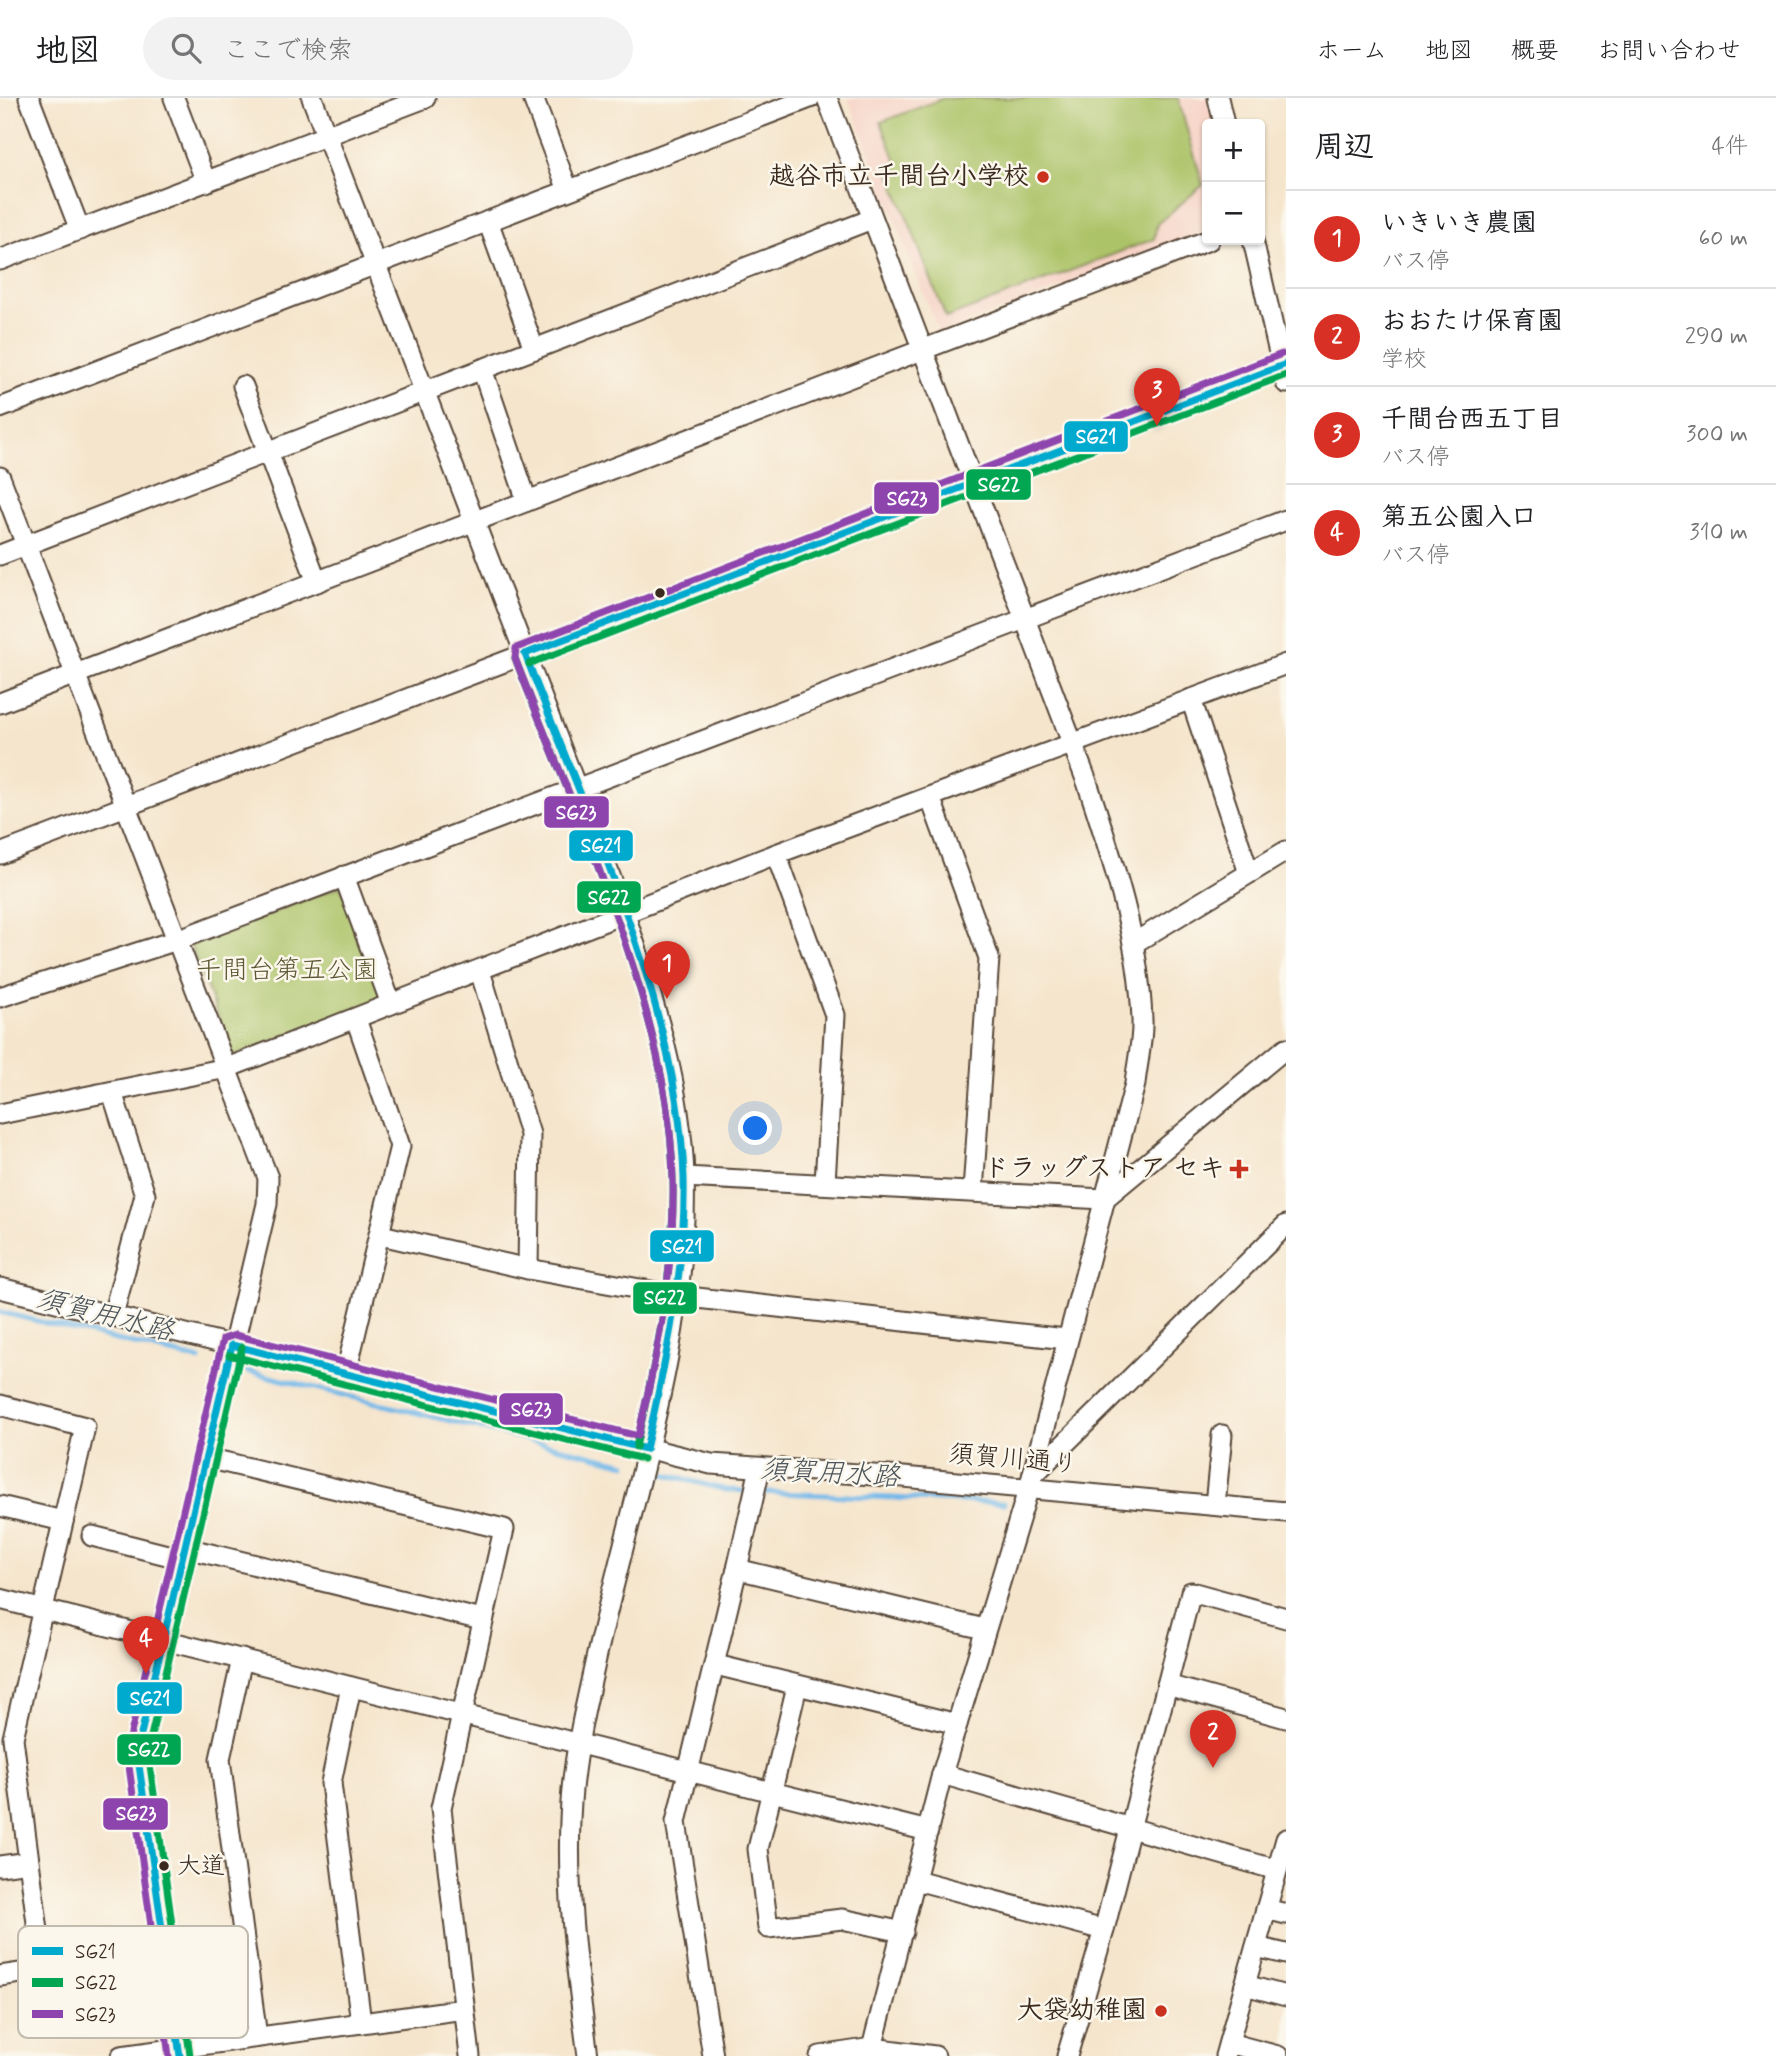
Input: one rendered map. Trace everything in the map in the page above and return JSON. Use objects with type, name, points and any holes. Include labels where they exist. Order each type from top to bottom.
[{"type":"street","points":[[29,98],[80,230]]},
{"type":"street","points":[[174,98],[206,182]]},
{"type":"street","points":[[313,98],[625,915],[652,993],[673,1075],[684,1177],[679,1296],[578,1743],[570,1833],[571,1909],[588,2056]]},
{"type":"street","points":[[0,260],[424,98]]},
{"type":"street","points":[[533,98],[568,190]]},
{"type":"street","points":[[0,408],[810,98]]},
{"type":"street","points":[[827,98],[1073,743],[1124,895],[1134,943],[1142,1023],[1135,1084],[1030,1482],[942,1774],[872,2048]]},
{"type":"street","points":[[1218,98],[1223,119]]},
{"type":"street","points":[[0,555],[872,219]]},
{"type":"street","points":[[488,221],[534,349]]},
{"type":"street","points":[[0,703],[1202,243]]},
{"type":"street","points":[[0,854],[973,481],[1285,371],[1254,245]]},
{"type":"street","points":[[482,369],[527,501]]},
{"type":"street","points":[[243,386],[317,582]]},
{"type":"street","points":[[0,477],[268,1178],[267,1204],[232,1345],[138,1758],[161,1926]]},
{"type":"street","points":[[0,997],[177,940],[1286,520]]},
{"type":"street","points":[[0,1114],[227,1068],[776,854],[1286,664]]},
{"type":"street","points":[[1191,699],[1249,873]]},
{"type":"street","points":[[930,797],[989,958],[973,1192]]},
{"type":"street","points":[[1134,943],[1286,850]]},
{"type":"street","points":[[776,854],[835,1014],[825,1182]]},
{"type":"street","points":[[344,876],[391,1004]]},
{"type":"street","points":[[480,971],[530,1134],[528,1269]]},
{"type":"street","points":[[346,1373],[381,1235],[400,1146],[356,1019]]},
{"type":"street","points":[[684,1177],[825,1182],[1104,1199],[1286,1048]]},
{"type":"street","points":[[112,1092],[145,1195],[113,1315]]},
{"type":"street","points":[[1030,1482],[1286,1224]]},
{"type":"street","points":[[381,1235],[528,1269],[679,1296],[1066,1339]]},
{"type":"street","name":"須賀川通り","points":[[0,1288],[711,1464],[1030,1482],[1215,1506],[1286,1512]]},
{"type":"street","points":[[0,1405],[85,1427],[43,1610],[6,1737],[29,1862],[37,1926]]},
{"type":"street","points":[[1215,1506],[1222,1435]]},
{"type":"street","points":[[207,1458],[504,1529],[441,1808],[470,2056]]},
{"type":"street","points":[[713,2056],[676,1822],[716,1665],[760,1468]]},
{"type":"street","points":[[0,1506],[63,1521]]},
{"type":"street","points":[[92,1536],[184,1553],[482,1620]]},
{"type":"street","points":[[737,1569],[984,1629]]},
{"type":"street","points":[[1067,2056],[1104,1930],[1191,1592],[1286,1618]]},
{"type":"street","points":[[0,1600],[689,1769],[928,1831]]},
{"type":"street","points":[[242,1659],[220,1759],[242,1926]]},
{"type":"street","points":[[716,1665],[957,1724]]},
{"type":"street","points":[[1167,1685],[1286,1718]]},
{"type":"street","points":[[351,1686],[331,1783],[361,2023]]},
{"type":"street","points":[[797,1686],[758,1849],[768,1928],[842,1919],[903,1933]]},
{"type":"street","points":[[942,1774],[1277,1870]]},
{"type":"street","points":[[1278,2056],[1227,2050],[1286,1840]]},
{"type":"street","points":[[0,1866],[29,1862]]},
{"type":"street","points":[[916,1880],[1104,1930]]},
{"type":"street","points":[[1266,1909],[1286,1914]]},
{"type":"street","points":[[1256,1947],[1286,1954]]},
{"type":"street","points":[[248,1969],[257,2037]]},
{"type":"street","points":[[0,1976],[18,1973]]},
{"type":"street","points":[[1245,1985],[1286,1996]]},
{"type":"street","points":[[121,2056],[179,2052],[257,2037],[464,2009]]},
{"type":"street","points":[[820,2056],[872,2048],[935,2056]]},
{"type":"shaded area","name":"越谷市立千間台小学校","points":[[848,98],[1209,98],[1214,119],[1202,119],[1202,233],[939,334]]},
{"type":"green space","name":"越谷市立千間台小学校","points":[[944,98],[1178,98],[1202,186],[1157,224],[1154,239],[946,318],[889,171],[898,166],[881,122]]},
{"type":"green space","name":"千間台第五公園","points":[[341,886],[385,998],[233,1056],[190,944]]},
{"type":"waterway","name":"須賀用水路","points":[[0,1312],[200,1360]]},
{"type":"waterway","name":"須賀用水路","points":[[246,1371],[626,1464]]},
{"type":"waterway","name":"須賀用水路","points":[[657,1472],[726,1490],[749,1491]]},
{"type":"waterway","name":"須賀用水路","points":[[759,1492],[1004,1503]]},
{"type":"transit line","name":"SG23","points":[[151,1926],[128,1759],[129,1742],[223,1339],[235,1335],[638,1436],[658,1341],[671,1244],[673,1179],[668,1114],[638,981],[591,847],[515,658],[516,648],[1282,354]]},
{"type":"transit line","name":"SG21","points":[[525,654],[1286,364]]},
{"type":"transit line","name":"SG22","points":[[529,664],[1286,375]]},
{"type":"transit line","name":"SG21","points":[[525,654],[601,845],[648,979],[666,1046],[678,1112],[684,1178],[682,1246],[667,1348],[646,1449]]},
{"type":"transit line","name":"SG22","points":[[515,658],[591,847],[638,981],[668,1114],[673,1179],[671,1247],[657,1348],[636,1447]]},
{"type":"transit line","name":"SG21","points":[[232,1345],[646,1449]]},
{"type":"transit line","name":"SG21","points":[[162,1926],[138,1758],[139,1743],[232,1345]]},
{"type":"transit line","name":"SG22","points":[[172,1926],[149,1745],[242,1347]]},
{"type":"transit line","name":"SG22","points":[[229,1355],[643,1459]]},
{"type":"transit line","name":"SG23","points":[[167,2038],[169,2056]]},
{"type":"transit line","name":"SG21","points":[[177,2038],[180,2056]]},
{"type":"transit line","name":"SG22","points":[[188,2038],[190,2055]]},
{"type":"place","name":"越谷市立千間台小学校","points":[[1043,177]]},
{"type":"place","name":"千間台西五丁目","points":[[1157,426]]},
{"type":"place","name":"いきいき農園","points":[[667,999]]},
{"type":"place","name":"ドラッグストア セキ","points":[[1239,1169]]},
{"type":"place","name":"第五公園入口","points":[[146,1674]]},
{"type":"place","name":"おおたけ保育園","points":[[1213,1768]]},
{"type":"place","name":"大道","points":[[164,1866]]},
{"type":"place","name":"大袋幼稚園","points":[[1161,2011]]}]
